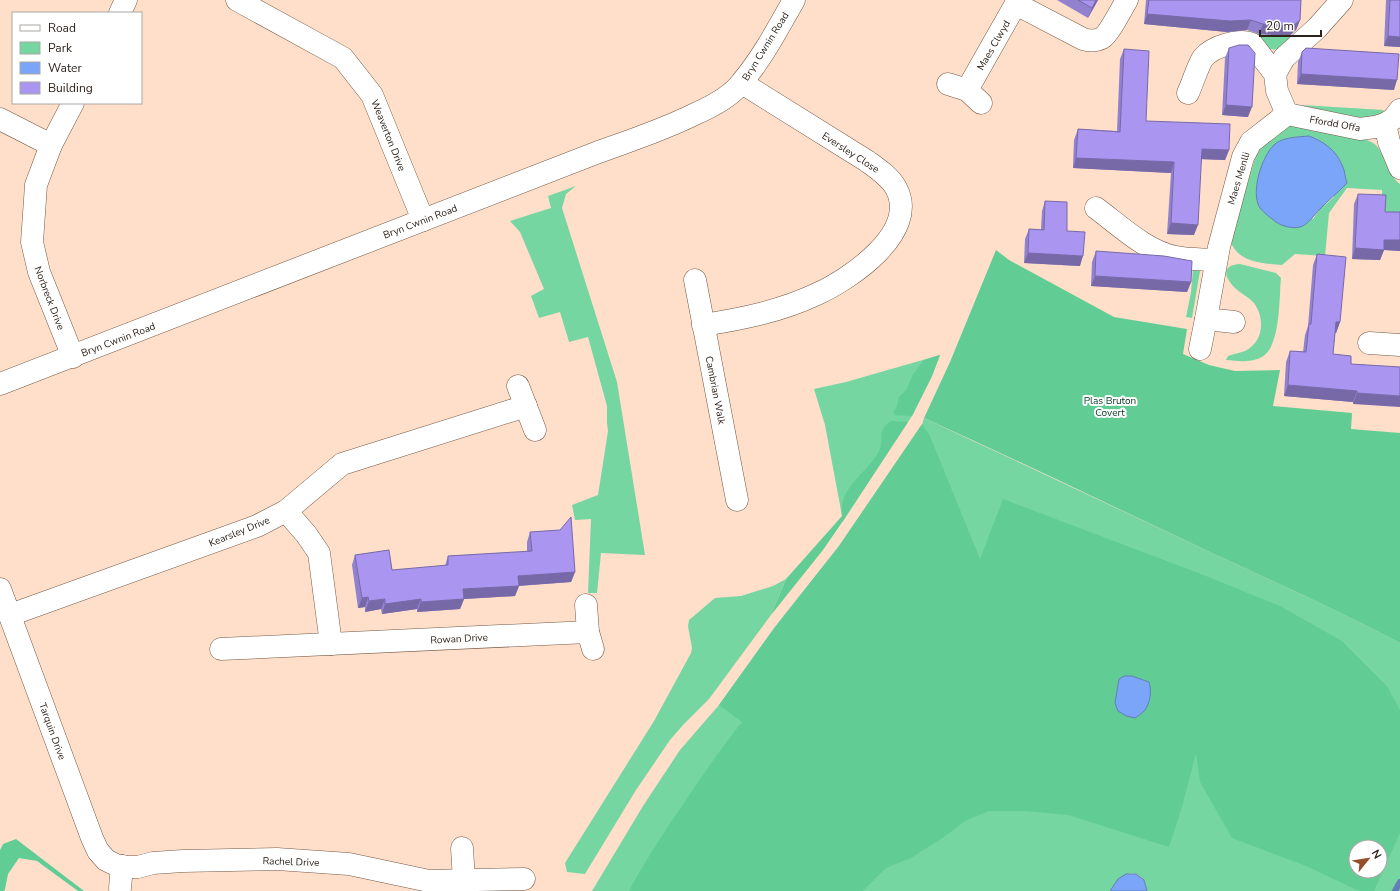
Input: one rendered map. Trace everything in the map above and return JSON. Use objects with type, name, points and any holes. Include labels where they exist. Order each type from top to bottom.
[{"type":"street","points":[[120,12],[126,0]]},
{"type":"street","name":"Bryn Cwnin Road","points":[[0,384],[73,357],[596,153],[668,127],[707,109],[727,96],[742,83],[763,52],[794,0]]},
{"type":"street","points":[[1018,2],[1089,41],[1102,38],[1107,33],[1127,0]]},
{"type":"street","points":[[1275,74],[1284,58],[1317,28],[1342,0]]},
{"type":"street","name":"Weaverton Drive","points":[[245,2],[343,58],[372,95],[423,220]]},
{"type":"street","name":"Maes Clwyd","points":[[965,93],[1018,2]]},
{"type":"street","points":[[1188,93],[1203,58],[1215,50],[1233,42],[1246,41],[1252,44],[1275,74],[1277,91],[1287,114]]},
{"type":"street","name":"Eversley Close","points":[[703,325],[739,320],[786,306],[817,294],[844,279],[862,267],[887,242],[895,228],[900,214],[900,200],[896,188],[885,175],[868,161],[742,83]]},
{"type":"street","name":"Norbreck Drive","points":[[72,104],[51,145],[36,186],[32,242],[39,272],[73,357]]},
{"type":"street","name":"Ffordd Offa","points":[[1287,114],[1360,129],[1375,127],[1393,117]]},
{"type":"street","name":"Maes Menlli","points":[[1200,348],[1216,260],[1243,157],[1250,142],[1287,114]]},
{"type":"street","name":"Ffordd Offa","points":[[1393,117],[1389,142],[1400,168]]},
{"type":"street","points":[[0,119],[51,145]]},
{"type":"street","points":[[1096,208],[1155,250],[1176,257],[1216,260]]},
{"type":"street","name":"Cambrian Walk","points":[[695,280],[737,500]]},
{"type":"street","points":[[1206,319],[1234,322]]},
{"type":"street","points":[[1369,343],[1400,345]]},
{"type":"street","name":"Kearsley Drive","points":[[10,616],[257,526],[286,510],[342,464],[522,396],[535,430]]},
{"type":"street","points":[[286,510],[306,534],[319,553],[330,644]]},
{"type":"street","name":"Tarquin Drive","points":[[0,589],[92,838],[98,851],[119,873]]},
{"type":"street","name":"Rowan Drive","points":[[221,649],[330,644],[590,640],[586,605]]},
{"type":"street","points":[[462,848],[464,880]]},
{"type":"street","name":"Rachel Drive","points":[[119,873],[153,863],[277,859],[349,864],[429,881],[524,879]]},
{"type":"green space","points":[[1248,33],[1296,37],[1283,47],[1271,49],[1267,48]]},
{"type":"green space","points":[[1301,105],[1384,110],[1378,117],[1360,120]]},
{"type":"green space","points":[[1295,124],[1362,138],[1376,145],[1395,180],[1400,184],[1400,223],[1382,222],[1382,190],[1347,188],[1329,213],[1325,256],[1295,254],[1282,265],[1266,264],[1245,258],[1239,254],[1230,241],[1258,149],[1281,128]],"holes":[[[1309,136],[1317,139],[1334,197],[1320,209],[1313,219],[1259,207],[1256,189],[1264,159],[1289,138]]]},
{"type":"green space","points":[[576,186],[566,194],[562,208],[617,382],[645,555],[601,553],[597,593],[588,593],[591,519],[575,520],[572,505],[598,495],[608,431],[607,406],[588,337],[569,342],[560,312],[539,318],[531,296],[544,289],[520,232],[510,221],[551,208],[548,196]]},
{"type":"green space","name":"Plas Bruton Covert","points":[[996,250],[1009,260],[1114,317],[1187,329],[1183,354],[1209,365],[1235,371],[1280,370],[1273,406],[1352,413],[1351,429],[1400,433],[1400,643],[1308,597],[924,418],[950,362]]},
{"type":"green space","points":[[1240,264],[1276,273],[1281,278],[1278,320],[1273,343],[1262,357],[1249,361],[1226,360],[1228,356],[1245,351],[1251,347],[1256,342],[1261,329],[1260,316],[1254,303],[1235,288],[1228,280],[1226,272],[1227,269],[1234,265]]},
{"type":"green space","points":[[1193,268],[1200,271],[1192,318],[1186,317],[1191,292]]},
{"type":"green space","points":[[940,355],[932,376],[912,416],[843,521],[825,425],[814,389],[846,382]]},
{"type":"green space","points":[[940,355],[932,376],[912,416],[895,415],[893,412],[897,406],[899,397],[907,389],[912,376],[924,360]]},
{"type":"green space","points":[[924,418],[1308,597],[1400,643],[1400,891],[1147,891],[1144,880],[1137,874],[1127,874],[1120,878],[1110,891],[592,891],[643,806],[680,750],[719,705],[775,627],[839,546],[922,425]]},
{"type":"green space","points":[[891,421],[908,422],[823,550],[771,615],[786,579],[842,516],[844,497],[854,481],[868,467],[879,451],[881,447],[881,436],[883,429]]},
{"type":"green space","points":[[922,424],[930,436],[980,559],[1003,499],[1201,574],[1280,606],[1342,641],[1387,686],[1400,710],[1400,833],[1388,860],[1388,839],[1348,839],[1348,879],[1379,879],[1374,891],[1359,891],[1306,866],[1232,838],[1200,782],[1196,753],[1182,807],[1169,847],[1068,815],[1024,811],[989,811],[965,821],[944,837],[911,858],[886,868],[863,891],[629,891],[671,822],[713,760],[742,722],[719,705],[775,627],[839,546]]},
{"type":"green space","points":[[786,579],[771,615],[709,699],[670,740],[636,790],[585,874],[567,872],[565,863],[654,721],[691,653],[692,648],[688,626],[689,620],[715,598],[741,596],[773,586]]},
{"type":"green space","points":[[16,839],[84,891],[78,891],[37,861],[19,858],[8,874],[4,891],[0,891],[0,850],[3,844]]},
{"type":"water","points":[[1309,136],[1324,143],[1333,151],[1343,167],[1347,183],[1306,224],[1297,228],[1287,227],[1276,222],[1260,208],[1256,193],[1259,175],[1265,157],[1277,142],[1290,138]]},
{"type":"water","points":[[1124,676],[1132,676],[1149,682],[1150,697],[1147,707],[1135,718],[1126,716],[1118,711],[1115,703],[1119,679]]},
{"type":"water","points":[[1126,874],[1136,874],[1144,880],[1147,891],[1110,891],[1118,879]]},
{"type":"building","points":[[1078,0],[1096,0],[1092,8]]},
{"type":"building","points":[[1149,0],[1301,0],[1300,20],[1293,26],[1263,24],[1251,20],[1230,21],[1147,14]]},
{"type":"building","points":[[1390,0],[1400,0],[1400,37],[1388,36]]},
{"type":"building","points":[[1239,45],[1248,45],[1255,53],[1252,107],[1226,105],[1229,48]]},
{"type":"building","points":[[1306,48],[1399,54],[1397,80],[1301,74],[1302,52]]},
{"type":"building","points":[[1124,49],[1149,51],[1146,121],[1230,124],[1229,150],[1202,149],[1198,225],[1171,223],[1174,162],[1076,158],[1078,129],[1120,132]]},
{"type":"building","points":[[1358,194],[1386,195],[1385,212],[1400,212],[1400,240],[1384,240],[1384,250],[1355,248]]},
{"type":"building","points":[[1045,201],[1067,202],[1067,231],[1085,232],[1083,256],[1028,253],[1029,229],[1044,230]]},
{"type":"building","points":[[1096,251],[1164,256],[1192,261],[1191,282],[1095,276]]},
{"type":"building","points":[[1317,254],[1346,257],[1340,322],[1336,322],[1333,354],[1351,356],[1351,364],[1400,367],[1400,396],[1357,393],[1357,391],[1288,385],[1290,351],[1306,352],[1309,324],[1311,324]]},
{"type":"building","points":[[571,517],[575,572],[518,576],[519,586],[463,589],[464,599],[421,602],[421,599],[385,604],[385,599],[369,601],[368,597],[362,598],[355,555],[389,550],[392,570],[448,565],[448,556],[532,551],[530,532],[560,530]]},
{"type":"waterway","points":[[1395,891],[1400,882]]}]
